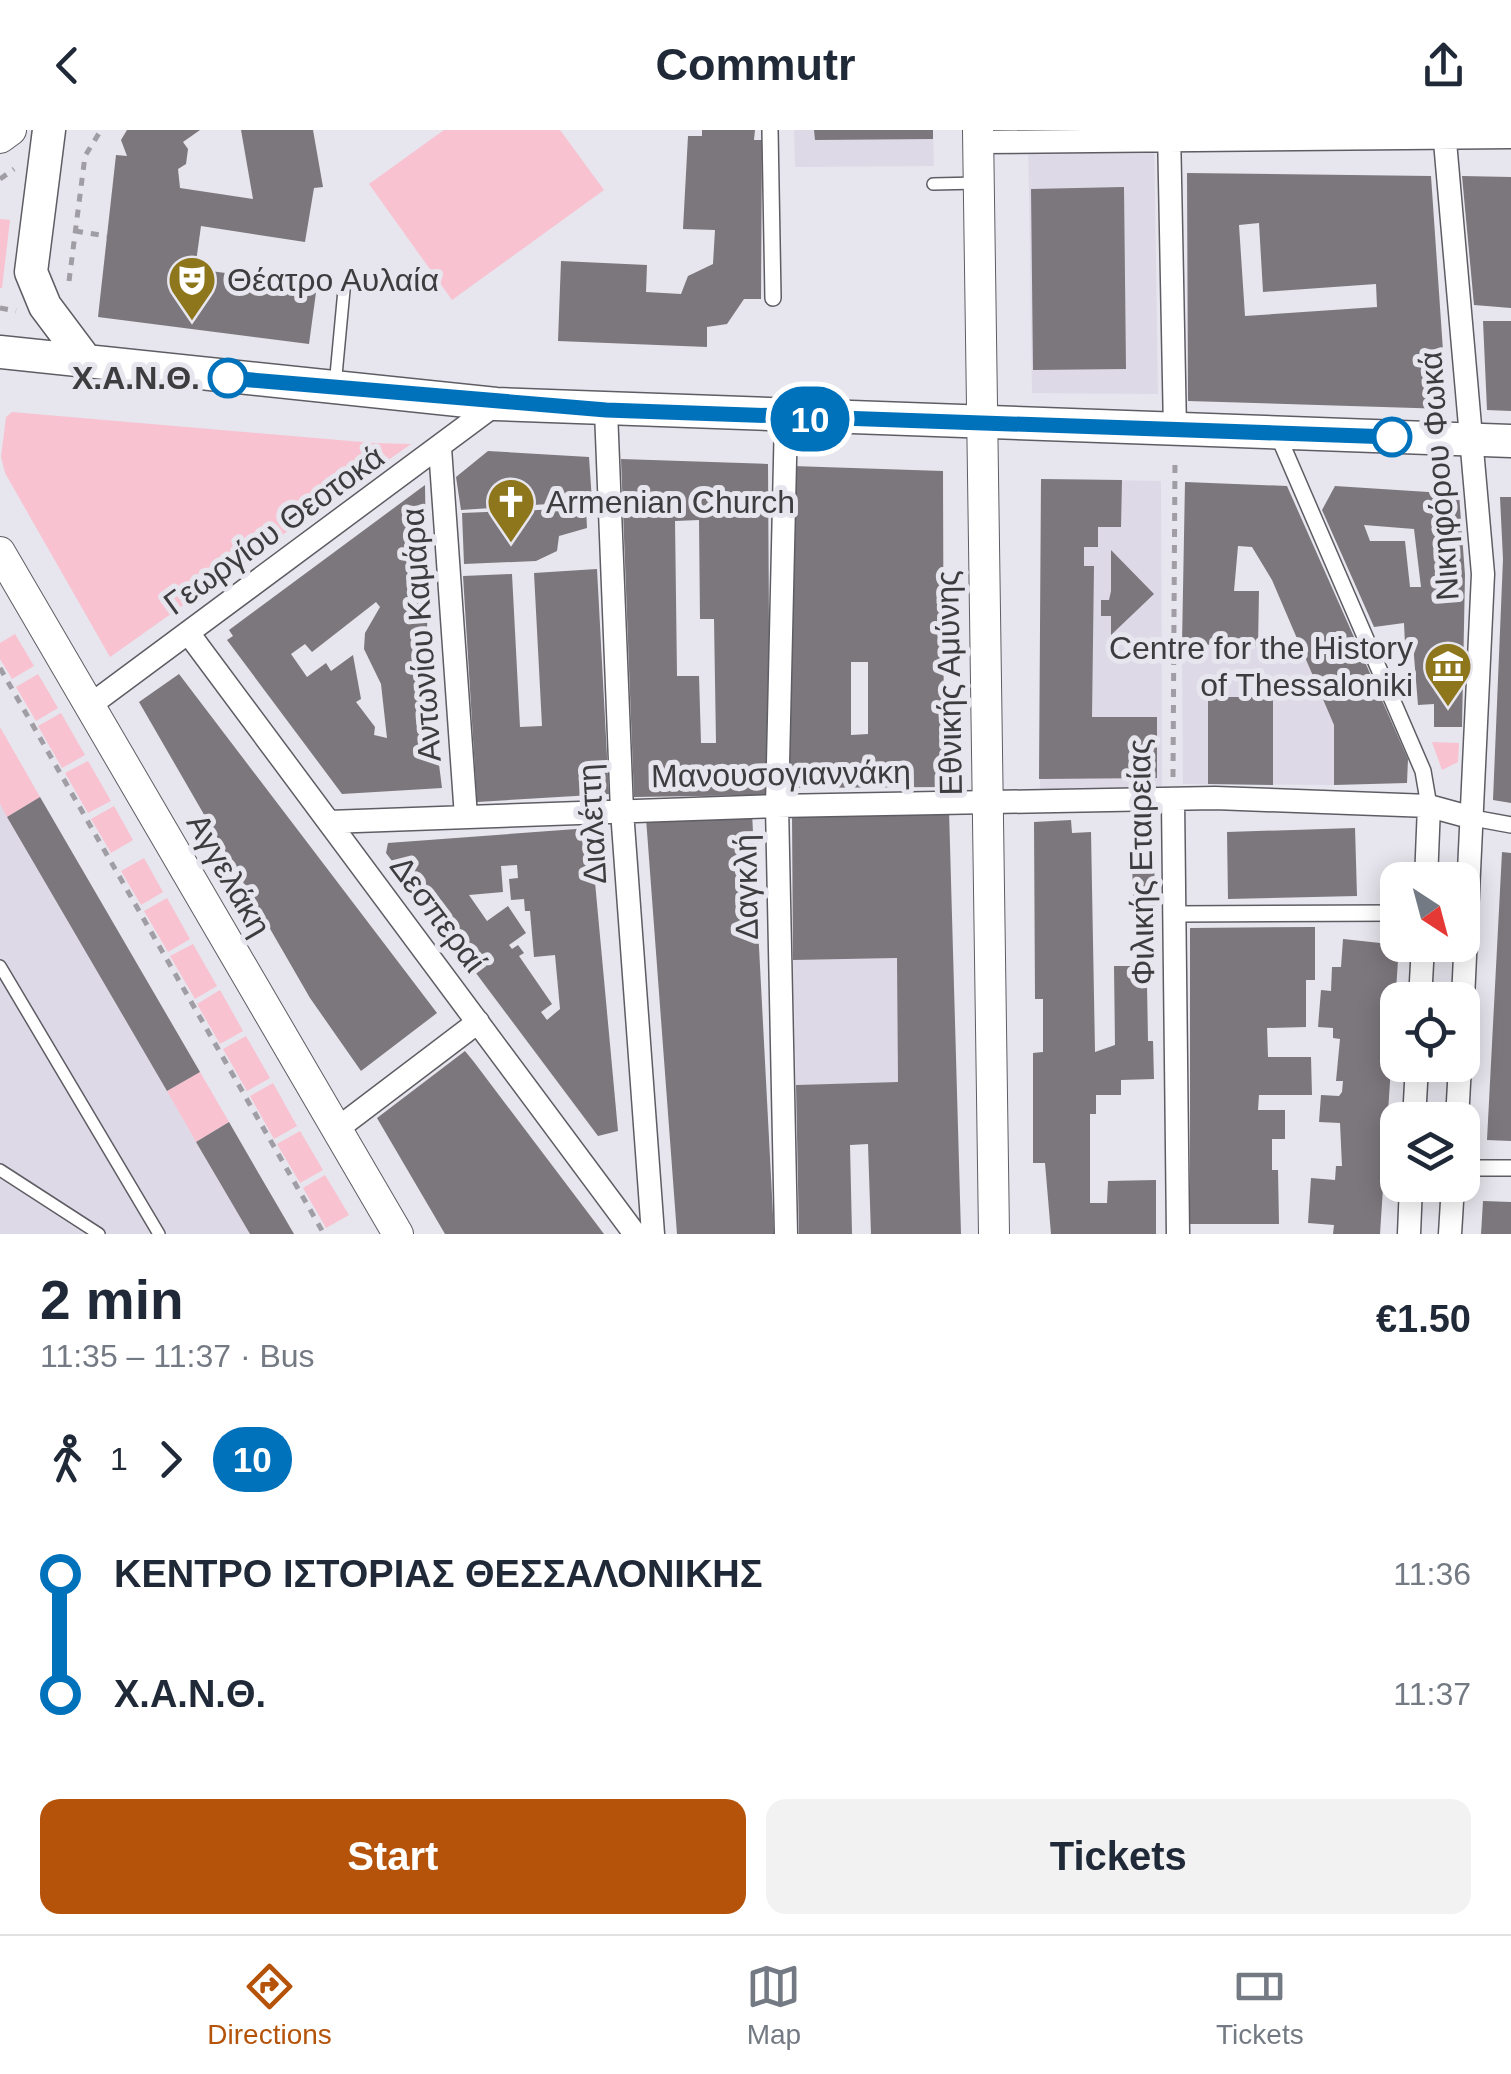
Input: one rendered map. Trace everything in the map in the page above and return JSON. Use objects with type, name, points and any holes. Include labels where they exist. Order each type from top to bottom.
[{"type":"main road","points":[[0,138],[11,130]]},
{"type":"main road","points":[[50,130],[30,272],[45,306],[87,362]]},
{"type":"main road","name":"Εθνικής Αμύνης","points":[[978,136],[994,1234]]},
{"type":"main road","points":[[0,352],[496,404],[786,418],[1511,441]]},
{"type":"main road","name":"Αγγελάκη","points":[[0,552],[398,1234]]},
{"type":"street","points":[[770,130],[772,298]]},
{"type":"street","points":[[1169,134],[1176,430]]},
{"type":"street","name":"Νικηφόρου Φωκά","points":[[1444,134],[1483,574],[1464,982]]},
{"type":"street","points":[[978,136],[1511,137]]},
{"type":"street","name":"Γεωργίου Θεοτοκά","points":[[89,706],[496,404]]},
{"type":"street","name":"Διαλέττη","points":[[606,410],[622,811],[653,1234]]},
{"type":"street","name":"Δαγκλή","points":[[786,418],[777,806],[786,1234]]},
{"type":"street","points":[[1277,433],[1423,771],[1429,806],[1427,862]]},
{"type":"street","name":"Αντωνίου Καμάρα","points":[[440,448],[466,817]]},
{"type":"street","name":"Δεσπεραί","points":[[189,634],[635,1234]]},
{"type":"street","name":"Μανουσογιαννάκη","points":[[329,822],[777,806],[1173,800],[1429,806],[1473,818]]},
{"type":"street","name":"Φιλικής Εταιρείας","points":[[1173,800],[1178,1234]]},
{"type":"street","points":[[1473,818],[1511,825]]},
{"type":"street","points":[[1176,914],[1380,914]]},
{"type":"street","points":[[337,1129],[478,1022]]},
{"type":"street","points":[[1480,1168],[1511,1168]]},
{"type":"street","points":[[1409,1234],[1410,1202]]},
{"type":"street","points":[[1450,1234],[1452,1202]]},
{"type":"lane","points":[[934,184],[978,184]]},
{"type":"lane","points":[[335,390],[344,290]]},
{"type":"lane","points":[[0,966],[159,1234]]},
{"type":"lane","points":[[0,1170],[100,1234]]},
{"type":"path","points":[[70,294],[85,156],[101,130]]},
{"type":"path","points":[[75,231],[107,236]]},
{"type":"path","name":"Φιλικής Εταιρείας","points":[[1173,800],[1176,430]]},
{"type":"path","points":[[0,668],[324,1234]]},
{"type":"shaded area","points":[[444,130],[560,130],[604,190],[452,300],[369,184]]},
{"type":"shaded area","points":[[794,130],[933,130],[934,166],[795,167]]},
{"type":"shaded area","points":[[1028,130],[1154,130],[1158,394],[1032,393]]},
{"type":"shaded area","points":[[0,219],[10,220],[2,288],[0,288]]},
{"type":"shaded area","points":[[12,412],[411,444],[110,657],[5,473],[1,457],[6,417]]},
{"type":"shaded area","points":[[1041,479],[1161,481],[1162,787],[1040,791]]},
{"type":"shaded area","points":[[15,634],[34,666],[12,679],[0,659],[0,643]]},
{"type":"shaded area","points":[[1182,644],[1301,647],[1334,725],[1334,785],[1183,784]]},
{"type":"shaded area","points":[[38,674],[58,708],[36,721],[16,687]]},
{"type":"shaded area","points":[[61,713],[85,755],[62,768],[38,726]]},
{"type":"shaded area","points":[[0,727],[40,797],[7,817],[0,804]]},
{"type":"shaded area","points":[[1432,742],[1459,743],[1458,762],[1442,770]]},
{"type":"shaded area","points":[[88,761],[111,801],[88,813],[65,773]]},
{"type":"shaded area","points":[[40,797],[200,1072],[167,1091],[196,1142],[226,1193],[259,1174],[294,1234],[0,1234],[0,804],[8,816]]},
{"type":"shaded area","points":[[114,806],[133,840],[111,853],[91,819]]},
{"type":"shaded area","points":[[144,858],[163,892],[141,905],[121,871]]},
{"type":"shaded area","points":[[167,898],[190,939],[168,952],[144,911]]},
{"type":"shaded area","points":[[193,944],[217,986],[195,999],[170,956]]},
{"type":"shaded area","points":[[953,957],[956,1081],[796,1085],[793,960]]},
{"type":"shaded area","points":[[220,990],[243,1031],[220,1044],[197,1004]]},
{"type":"shaded area","points":[[246,1036],[270,1078],[247,1091],[223,1049]]},
{"type":"shaded area","points":[[200,1072],[229,1122],[196,1142],[167,1091]]},
{"type":"shaded area","points":[[273,1083],[297,1126],[274,1139],[250,1096]]},
{"type":"shaded area","points":[[300,1131],[323,1170],[300,1183],[277,1144]]},
{"type":"shaded area","points":[[325,1175],[349,1215],[326,1228],[303,1188]]},
{"type":"building","points":[[127,130],[200,130],[183,142],[188,149],[186,164],[178,169],[180,188],[253,199],[241,130],[313,130],[323,187],[314,188],[305,242],[201,226],[195,269],[317,285],[309,344],[98,317],[116,155],[127,156],[121,140]]},
{"type":"building","points":[[702,130],[755,130],[754,140],[762,140],[761,299],[744,299],[727,324],[707,327],[707,347],[558,341],[561,261],[647,265],[646,292],[681,294],[688,276],[713,264],[715,230],[683,229],[688,136],[702,136]]},
{"type":"building","points":[[814,130],[933,130],[933,139],[815,140]]},
{"type":"building","points":[[1187,173],[1431,176],[1447,409],[1188,401]],"holes":[[[1259,223],[1263,292],[1376,284],[1377,307],[1245,316],[1239,225]]]},
{"type":"building","points":[[1462,176],[1511,177],[1511,308],[1474,305]]},
{"type":"building","points":[[1124,187],[1126,369],[1033,370],[1031,189]]},
{"type":"building","points":[[1483,321],[1511,321],[1511,411],[1487,410]]},
{"type":"building","points":[[488,451],[589,457],[592,501],[461,510],[456,477]]},
{"type":"building","points":[[621,459],[768,464],[770,795],[634,797]],"holes":[[[699,520],[700,619],[714,619],[716,743],[701,743],[699,676],[677,676],[675,521]]]},
{"type":"building","points":[[792,466],[943,471],[944,787],[789,788]],"holes":[[[851,662],[868,662],[868,734],[851,735]]]},
{"type":"building","points":[[1041,479],[1122,480],[1121,527],[1098,527],[1098,547],[1084,547],[1084,566],[1094,566],[1092,717],[1157,717],[1157,778],[1039,779]]},
{"type":"building","points":[[1185,482],[1287,486],[1408,759],[1407,783],[1334,785],[1334,725],[1272,580],[1252,547],[1238,546],[1234,591],[1259,591],[1258,646],[1182,644]]},
{"type":"building","points":[[425,485],[428,678],[442,788],[342,794],[227,640],[233,636],[229,630]],"holes":[[[376,602],[380,607],[365,633],[364,649],[381,684],[387,738],[374,735],[375,727],[356,702],[361,699],[353,655],[331,671],[326,663],[307,677],[291,654],[305,644],[312,652]]]},
{"type":"building","points":[[1335,486],[1459,494],[1465,575],[1462,727],[1434,727],[1434,704],[1418,705],[1413,644],[1405,644],[1404,623],[1374,627],[1322,510]],"holes":[[[1364,525],[1414,529],[1421,587],[1410,587],[1405,541],[1370,541]]]},
{"type":"building","points":[[1500,497],[1511,497],[1511,803],[1493,800],[1503,559]]},
{"type":"building","name":"Armenian Church","points":[[586,508],[587,528],[559,536],[557,551],[536,561],[464,564],[462,513]]},
{"type":"building","points":[[1111,550],[1154,594],[1111,635],[1111,616],[1101,616],[1101,600],[1109,600],[1111,591]]},
{"type":"building","points":[[597,569],[609,794],[477,802],[463,576],[512,574],[520,727],[542,726],[534,573]]},
{"type":"building","points":[[179,674],[437,1013],[361,1071],[310,998],[139,702]]},
{"type":"building","points":[[1208,697],[1273,697],[1273,785],[1208,784]]},
{"type":"building","points":[[40,797],[200,1072],[167,1091],[7,817]]},
{"type":"building","points":[[949,810],[961,1234],[871,1234],[868,1144],[850,1145],[852,1234],[799,1234],[796,1085],[898,1082],[897,958],[793,960],[792,815]]},
{"type":"building","points":[[752,813],[774,1234],[677,1234],[646,818]]},
{"type":"building","points":[[1071,820],[1072,833],[1091,832],[1095,1052],[1115,1045],[1114,966],[1142,966],[1142,985],[1147,985],[1148,1041],[1153,1041],[1154,1079],[1121,1080],[1121,1095],[1096,1095],[1096,1114],[1090,1114],[1090,1203],[1107,1203],[1108,1181],[1156,1180],[1156,1234],[1051,1234],[1045,1163],[1033,1163],[1033,1053],[1043,1052],[1043,999],[1035,999],[1034,822]]},
{"type":"building","points":[[590,828],[618,1131],[598,1136],[386,853],[388,843]],"holes":[[[517,865],[518,878],[509,879],[511,900],[524,899],[525,911],[530,911],[534,957],[555,955],[560,1009],[547,1020],[541,1012],[552,1004],[519,956],[524,953],[518,945],[512,949],[509,945],[526,933],[508,906],[487,921],[469,895],[503,892],[501,866]]]},
{"type":"building","points":[[1153,828],[1156,925],[1134,926],[1131,829]]},
{"type":"building","points":[[1355,828],[1357,896],[1228,899],[1227,832]]},
{"type":"building","points":[[1502,852],[1511,853],[1511,1141],[1487,1140]]},
{"type":"building","points":[[1315,927],[1315,980],[1306,980],[1306,1027],[1267,1028],[1268,1057],[1311,1057],[1312,1095],[1259,1095],[1258,1110],[1285,1110],[1285,1139],[1272,1139],[1272,1170],[1278,1170],[1279,1224],[1190,1224],[1190,928]]},
{"type":"building","points":[[1343,939],[1380,943],[1380,962],[1398,962],[1397,982],[1380,982],[1380,1082],[1390,1082],[1389,1102],[1380,1102],[1380,1234],[1333,1234],[1334,1225],[1308,1223],[1311,1178],[1335,1180],[1336,1166],[1342,1166],[1340,1123],[1319,1122],[1321,1095],[1339,1096],[1342,1092],[1343,1081],[1336,1081],[1340,1039],[1333,1038],[1333,1028],[1318,1027],[1321,990],[1331,991],[1332,967],[1341,967]]},
{"type":"building","points":[[465,1051],[604,1234],[445,1234],[377,1118]]},
{"type":"building","points":[[229,1122],[294,1234],[250,1234],[196,1142]]},
{"type":"building","points":[[1483,1201],[1511,1202],[1511,1234],[1481,1234]]},
{"type":"bus line","name":"10","points":[[228,378],[496,404],[606,410],[1392,437]]},
{"type":"place","name":"Θέατρο Αυλαία","points":[[192,322]]},
{"type":"place","name":"Χ.Α.Ν.Θ.","points":[[228,378]]},
{"type":"place","name":"Armenian Church","points":[[511,544]]},
{"type":"place","name":"Centre for the History of Thessaloniki","points":[[1448,708]]}]
